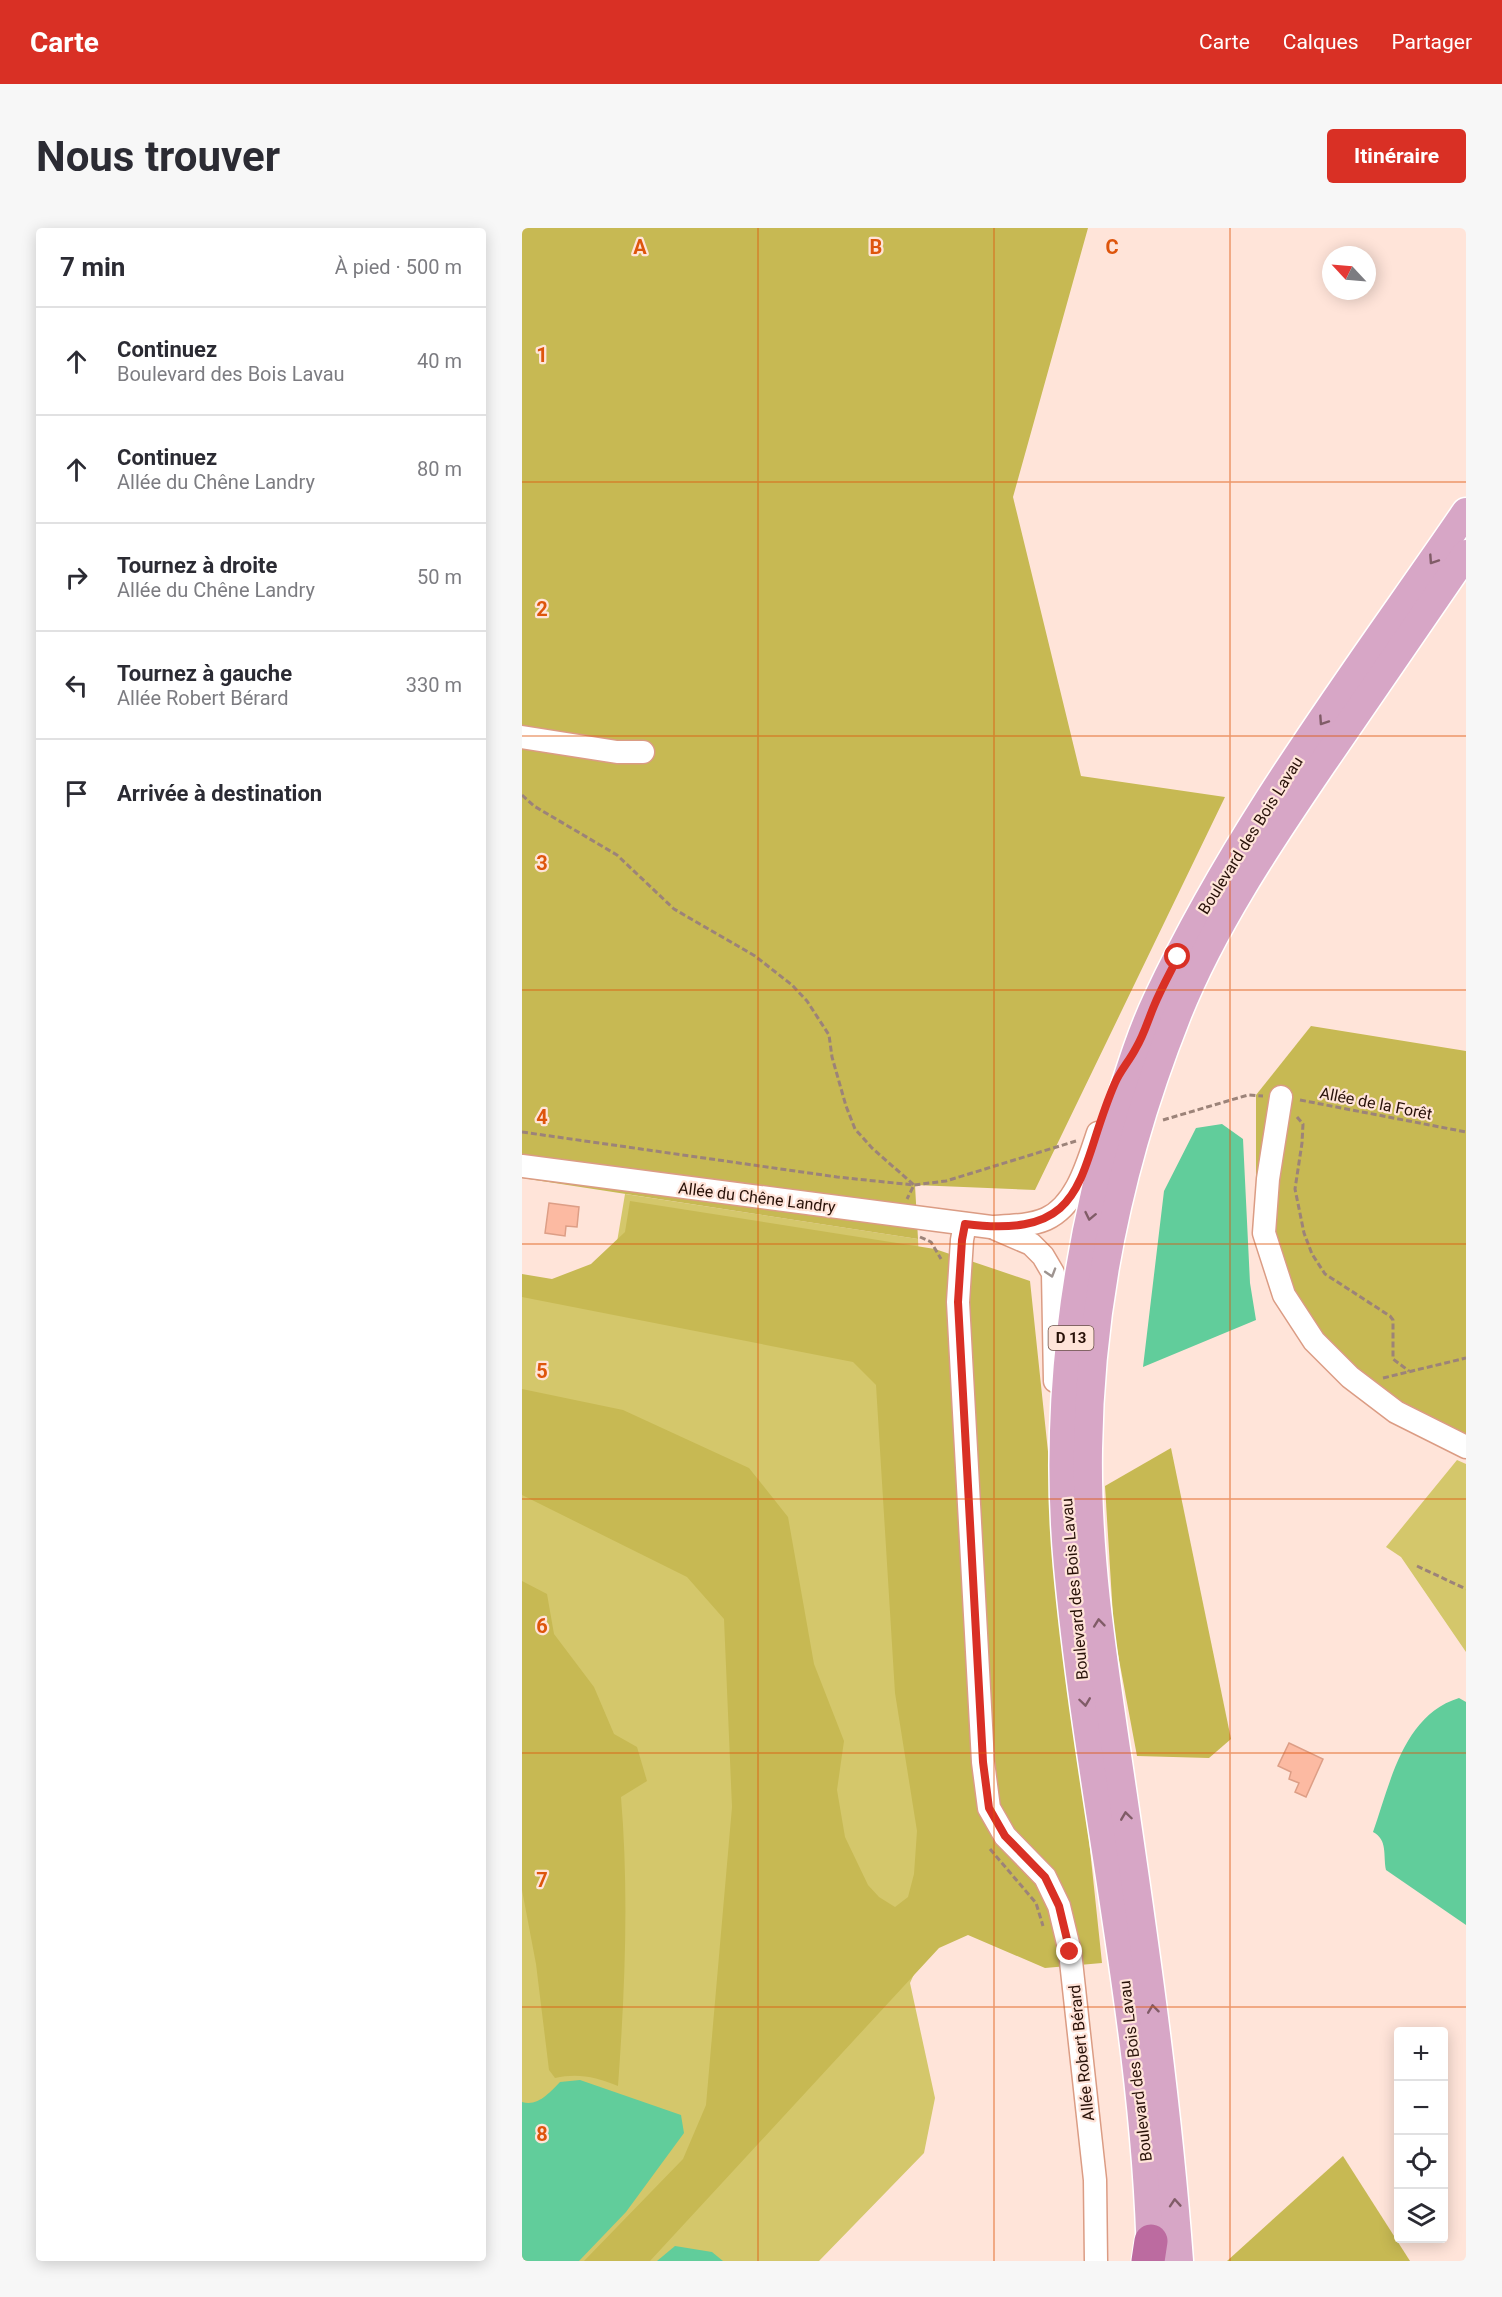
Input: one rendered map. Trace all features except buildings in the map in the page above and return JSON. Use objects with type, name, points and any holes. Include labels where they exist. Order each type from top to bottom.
[{"type":"main road","name":"Boulevard des Bois Lavau","points":[[1150,2254],[1140,2096],[1068,1566],[1065,1438],[1074,1299],[1107,1143],[1137,1047],[1178,957],[1231,859],[1259,814],[1466,512]]},
{"type":"main road","name":"Boulevard des Bois Lavau","points":[[1179,2261],[1164,2095],[1101,1635],[1092,1551],[1088,1450],[1093,1360],[1100,1298],[1121,1186],[1148,1098],[1178,1013],[1201,965],[1226,916],[1281,825],[1466,554]]},
{"type":"street","points":[[522,737],[617,752],[643,752]]},
{"type":"street","name":"Allée du Chêne Landry","points":[[522,1166],[965,1224],[992,1227],[1014,1226],[1047,1219],[1063,1206],[1083,1177],[1115,1082],[1137,1047]]},
{"type":"street","points":[[1281,1097],[1268,1179],[1264,1233],[1284,1295],[1314,1341],[1350,1377],[1395,1412],[1466,1447]]},
{"type":"street","name":"Allée Robert Bérard","points":[[965,1224],[958,1302],[983,1762],[989,1808],[1005,1836],[1045,1877],[1059,1906],[1070,1952],[1095,2180],[1096,2261]]},
{"type":"street","name":"Allée du Chêne Landry","points":[[992,1227],[1031,1244],[1043,1256],[1053,1273],[1056,1472],[1065,1513]]},
{"type":"path","points":[[522,795],[543,811],[617,855],[674,909],[755,956],[792,986],[807,1001],[829,1035],[840,1086],[855,1129],[872,1148],[914,1185]]},
{"type":"path","name":"Allée de la Forêt","points":[[1154,1123],[1248,1095],[1281,1097],[1466,1132]]},
{"type":"path","points":[[1281,1097],[1303,1124],[1294,1189],[1304,1233],[1312,1254],[1325,1274],[1390,1316],[1393,1359],[1409,1371]]},
{"type":"path","points":[[522,1132],[837,1177],[914,1185],[946,1180],[1079,1140]]},
{"type":"path","points":[[905,1216],[907,1195],[914,1185]]},
{"type":"path","points":[[1368,1391],[1383,1378],[1466,1358]]},
{"type":"path","points":[[1417,1566],[1466,1589]]},
{"type":"shaded area","points":[[522,228],[1088,228],[1013,497],[1081,776],[1225,797],[1035,1190],[915,1185],[918,1239],[522,1178]]},
{"type":"shaded area","points":[[1311,1026],[1466,1051],[1466,1440],[1403,1407],[1314,1344],[1256,1186],[1256,1095]]},
{"type":"shaded area","points":[[1222,1124],[1243,1139],[1250,1283],[1256,1320],[1143,1367],[1164,1191],[1196,1128]]},
{"type":"shaded area","points":[[625,1194],[918,1239],[946,1904],[910,1983],[935,2098],[924,2153],[819,2261],[522,2261],[522,1284],[608,1296]]},
{"type":"shaded area","points":[[630,1201],[935,1249],[1030,1281],[1102,1963],[1045,1968],[968,1935],[939,1948],[650,2261],[584,2261],[683,2159],[706,2105],[732,1807],[724,1619],[687,1577],[522,1495],[522,1389],[623,1410],[749,1468],[788,1517],[814,1664],[844,1741],[837,1790],[845,1837],[868,1885],[879,1897],[895,1907],[908,1897],[914,1874],[917,1831],[895,1693],[876,1385],[853,1362],[522,1297],[522,1274],[552,1279],[591,1264],[625,1232]]},
{"type":"shaded area","points":[[1171,1448],[1231,1739],[1209,1758],[1137,1756],[1114,1633],[1105,1486]]},
{"type":"shaded area","points":[[1457,1460],[1466,1464],[1466,1652],[1401,1557],[1386,1547]]},
{"type":"shaded area","points":[[522,1581],[547,1594],[554,1634],[594,1687],[614,1734],[637,1747],[647,1781],[621,1797],[625,1869],[625,1942],[618,2086],[587,2077],[555,2078],[549,2070],[536,1964],[522,1890]]},
{"type":"shaded area","points":[[1459,1698],[1466,1702],[1466,1925],[1386,1870],[1383,1844],[1378,1835],[1373,1832],[1401,1753],[1412,1735],[1424,1719],[1440,1707]]},
{"type":"shaded area","points":[[580,2080],[681,2115],[684,2133],[626,2212],[579,2261],[522,2261],[522,2102],[538,2101],[560,2082]]},
{"type":"shaded area","points":[[1343,2156],[1394,2236],[1394,2243],[1399,2243],[1410,2261],[1227,2261]]},
{"type":"shaded area","points":[[675,2246],[712,2252],[723,2261],[657,2261]]},
{"type":"route","points":[[1070,1952],[1059,1906],[1045,1877],[1005,1836],[989,1808],[983,1762],[958,1302],[962,1240],[965,1224],[992,1227],[1014,1226],[1047,1219],[1063,1206],[1083,1177],[1115,1082],[1137,1047],[1178,957]]}]
